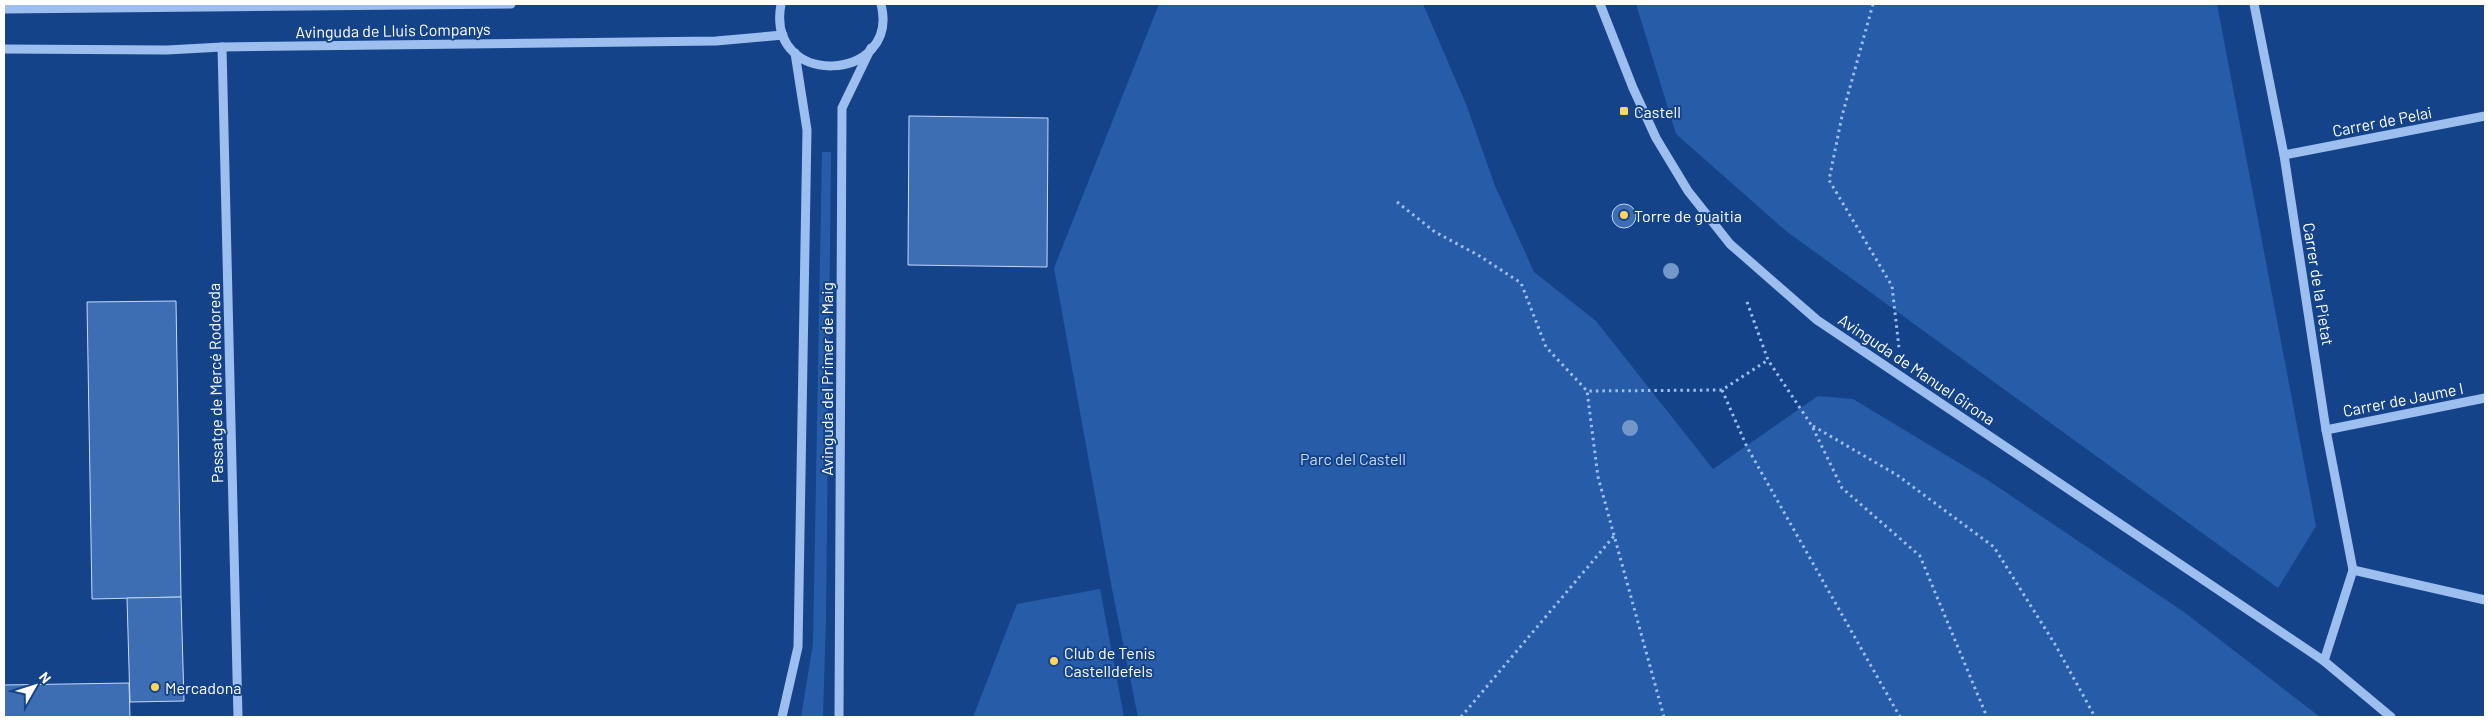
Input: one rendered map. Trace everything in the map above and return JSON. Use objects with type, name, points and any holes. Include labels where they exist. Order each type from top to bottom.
[{"type":"street","name":"Avinguda de Lluis Companys","points":[[4,9],[511,4]]},
{"type":"street","points":[[781,4],[780,24],[783,35],[796,53],[814,64],[835,67],[855,61],[871,48]]},
{"type":"street","name":"Avinguda del Primer de Maig","points":[[840,717],[842,108],[882,25],[881,4]]},
{"type":"street","name":"Avinguda de Manuel Girona","points":[[1600,4],[1618,51],[1656,138],[1688,191],[1730,244],[1817,320],[2324,661],[2391,717]]},
{"type":"street","name":"Carrer de la Pietat","points":[[2254,4],[2284,155],[2326,430],[2353,570]]},
{"type":"street","name":"Avinguda de Lluis Companys","points":[[4,49],[167,50],[222,47],[716,41],[783,35]]},
{"type":"street","name":"Passatge de Mercé Rodoreda","points":[[222,47],[238,717]]},
{"type":"street","name":"Avinguda del Primer de Maig","points":[[782,717],[798,647],[807,130],[796,53]]},
{"type":"street","name":"Carrer de Pelai","points":[[2284,155],[2485,116]]},
{"type":"street","name":"Carrer de Jaume I","points":[[2326,430],[2485,398]]},
{"type":"street","points":[[2324,661],[2353,570],[2485,600]]},
{"type":"path","points":[[1872,4],[1842,116],[1829,180],[1892,286],[1902,378]]},
{"type":"path","points":[[1397,202],[1435,232],[1478,255],[1521,283],[1546,346],[1586,391],[1598,478],[1664,717]]},
{"type":"path","points":[[1747,302],[1768,360],[1812,426],[1842,488],[1920,556],[1987,717]]},
{"type":"path","points":[[1586,391],[1722,390],[1768,360]]},
{"type":"path","points":[[1722,390],[1747,447],[1900,717]]},
{"type":"path","points":[[1812,426],[1897,475],[1994,547],[2056,646],[2095,717]]},
{"type":"path","points":[[1461,717],[1614,536]]},
{"type":"green space","name":"Parc del Castell","points":[[1159,4],[1423,4],[1466,104],[1495,186],[1534,272],[1596,321],[1713,469],[1818,396],[1853,399],[1989,481],[2184,612],[2320,717],[1138,717],[1112,589],[1054,268]]},
{"type":"green space","points":[[1636,4],[2217,4],[2316,526],[2278,588],[1786,231],[1676,134]]},
{"type":"green space","points":[[822,152],[831,152],[826,618],[823,717],[801,717],[813,644]]},
{"type":"green space","name":"Club de Tenis Castelldefels","points":[[1100,589],[1124,717],[973,717],[1017,604]]},
{"type":"building","points":[[909,116],[1048,118],[1047,267],[908,265]]},
{"type":"building","name":"Torre de guaitia","points":[[1624,204],[1633,207],[1636,216],[1633,225],[1624,228],[1615,225],[1612,216],[1615,207]]},
{"type":"building","points":[[176,301],[181,597],[92,599],[87,302]]},
{"type":"building","points":[[181,597],[184,701],[130,702],[127,598]]},
{"type":"building","points":[[129,683],[130,717],[4,717],[4,685]]},
{"type":"place","name":"Castell","points":[[1624,111]]},
{"type":"place","name":"Torre de guaitia","points":[[1624,215]]},
{"type":"place","name":"Club de Tenis Castelldefels","points":[[1054,661]]},
{"type":"place","name":"Mercadona","points":[[155,687]]}]
